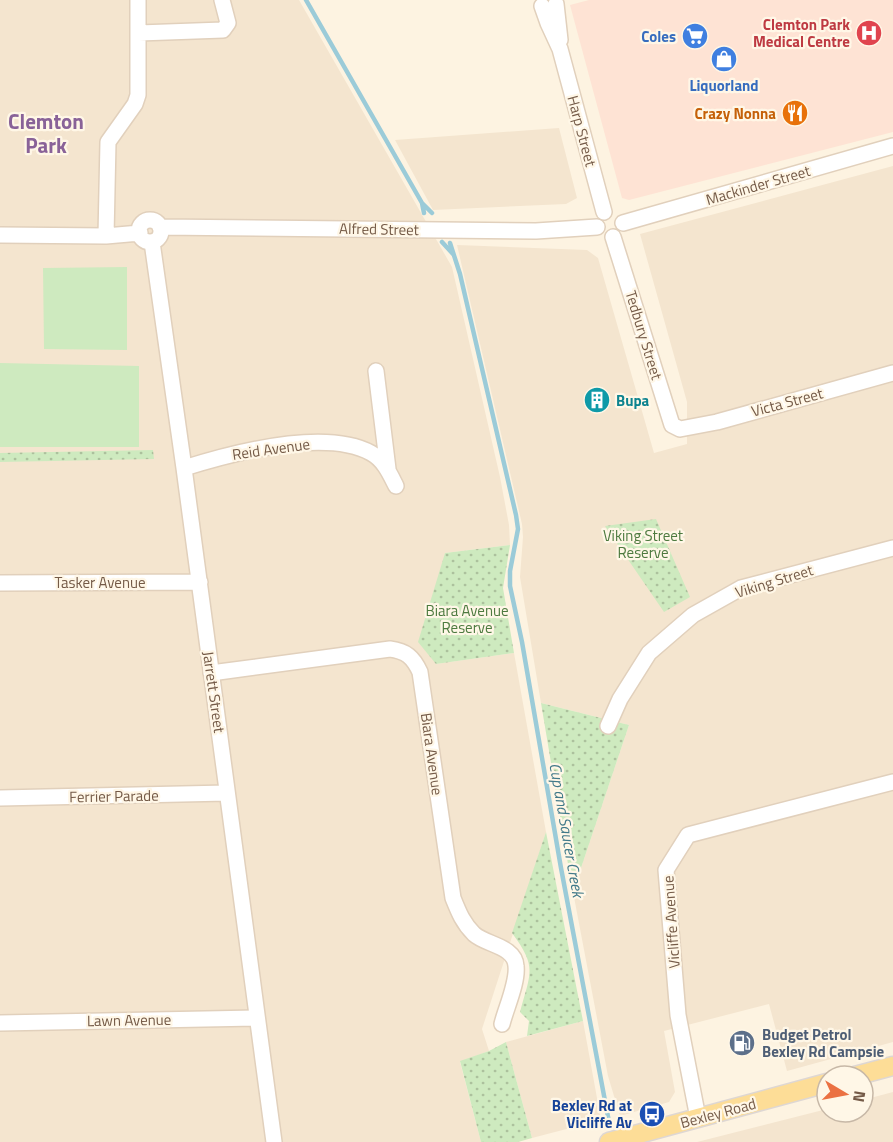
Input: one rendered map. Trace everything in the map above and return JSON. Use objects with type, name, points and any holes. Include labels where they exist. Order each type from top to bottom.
[{"type":"main road","points":[[875,1071],[893,1066]]},
{"type":"main road","name":"Bexley Road","points":[[615,1141],[815,1086]]},
{"type":"street","points":[[106,236],[108,142],[135,104],[138,95],[138,0]]},
{"type":"street","points":[[139,33],[223,30],[228,23],[222,0]]},
{"type":"street","name":"Harp Street","points":[[548,3],[548,23],[560,50],[604,212]]},
{"type":"street","name":"Mackinder Street","points":[[623,223],[893,146]]},
{"type":"street","points":[[604,212],[616,212],[620,215],[623,223],[621,232],[614,237],[605,236],[597,227],[598,219],[604,212]]},
{"type":"street","name":"Alfred Street","points":[[146,238],[142,226],[148,221],[155,222],[160,227],[546,231],[597,227]]},
{"type":"street","points":[[0,235],[146,238]]},
{"type":"street","name":"Tedbury Street","points":[[614,237],[669,420],[672,425],[680,429]]},
{"type":"street","name":"Jarrett Street","points":[[146,238],[184,468],[274,1142]]},
{"type":"street","name":"Reid Avenue","points":[[376,371],[388,469],[396,486]]},
{"type":"street","name":"Victa Street","points":[[680,429],[717,422],[893,373]]},
{"type":"street","name":"Reid Avenue","points":[[184,468],[232,453],[308,442],[351,446],[372,454],[388,469]]},
{"type":"street","name":"Viking Street","points":[[608,726],[620,699],[649,653],[693,615],[741,588],[893,548]]},
{"type":"street","name":"Tasker Avenue","points":[[0,583],[200,582]]},
{"type":"street","name":"Biara Avenue","points":[[212,673],[390,649],[409,655],[415,662],[420,672],[453,898],[461,919],[476,936],[510,953],[516,962],[517,973],[502,1024]]},
{"type":"street","name":"Vicliffe Avenue","points":[[698,1118],[678,1016],[666,870],[688,835],[893,782]]},
{"type":"street","name":"Ferrier Parade","points":[[0,798],[227,793]]},
{"type":"street","name":"Lawn Avenue","points":[[0,1023],[257,1018]]},
{"type":"shaded area","points":[[0,0],[299,0],[452,267],[500,477],[509,525],[510,545],[445,553],[436,664],[514,653],[546,832],[482,1029],[489,1051],[460,1062],[481,1142],[0,1142]]},
{"type":"shaded area","points":[[589,0],[893,0],[893,132],[629,200],[622,198],[570,5]]},
{"type":"shaded area","points":[[559,128],[577,198],[566,204],[433,210],[395,140]]},
{"type":"shaded area","points":[[893,166],[893,1042],[787,1071],[769,1004],[664,1031],[675,1092],[669,1102],[620,1116],[608,1076],[570,876],[580,871],[629,725],[541,703],[520,577],[522,524],[457,245],[587,250],[598,258],[654,453],[687,444],[687,402],[640,234]]},
{"type":"shaded area","points":[[583,1021],[601,1120],[532,1138],[506,1042]]},
{"type":"shaded area","points":[[893,1092],[893,1142],[697,1142],[815,1112],[815,1124],[875,1124],[875,1097]]},
{"type":"green space","points":[[127,267],[127,350],[44,349],[43,268]]},
{"type":"green space","points":[[0,363],[139,366],[139,447],[0,447]]},
{"type":"green space","points":[[153,450],[154,459],[0,462],[0,453]]},
{"type":"green space","name":"Viking Street Reserve","points":[[656,519],[690,597],[664,612],[605,526]]},
{"type":"green space","name":"Biara Avenue Reserve","points":[[510,545],[503,588],[514,653],[436,664],[418,642],[445,553]]},
{"type":"green space","points":[[541,703],[629,725],[580,871],[570,876]]},
{"type":"green space","points":[[546,832],[583,1021],[527,1036],[529,1021],[520,1012],[529,979],[529,963],[512,933]]},
{"type":"green space","points":[[506,1042],[532,1138],[518,1142],[481,1142],[460,1061],[489,1051]]},
{"type":"waterway","points":[[306,0],[422,203],[432,213]]},
{"type":"waterway","points":[[422,203],[424,213]]},
{"type":"waterway","points":[[442,242],[453,254]]},
{"type":"waterway","name":"Cup and Saucer Creek","points":[[450,243],[460,274],[516,515],[518,529],[510,571],[510,586],[609,1122]]},
{"type":"place","name":"Clemton Park Medical Centre","points":[[869,33]]},
{"type":"place","name":"Coles","points":[[695,36]]},
{"type":"place","name":"Liquorland","points":[[724,59]]},
{"type":"place","name":"Crazy Nonna","points":[[795,113]]},
{"type":"place","name":"Bupa","points":[[597,400]]},
{"type":"place","name":"Budget Petrol Bexley Rd Campsie","points":[[742,1043]]},
{"type":"place","name":"Bexley Rd at Vicliffe Av","points":[[652,1114]]},
{"type":"district","name":"Clemton Park","points":[[46,133]]}]
